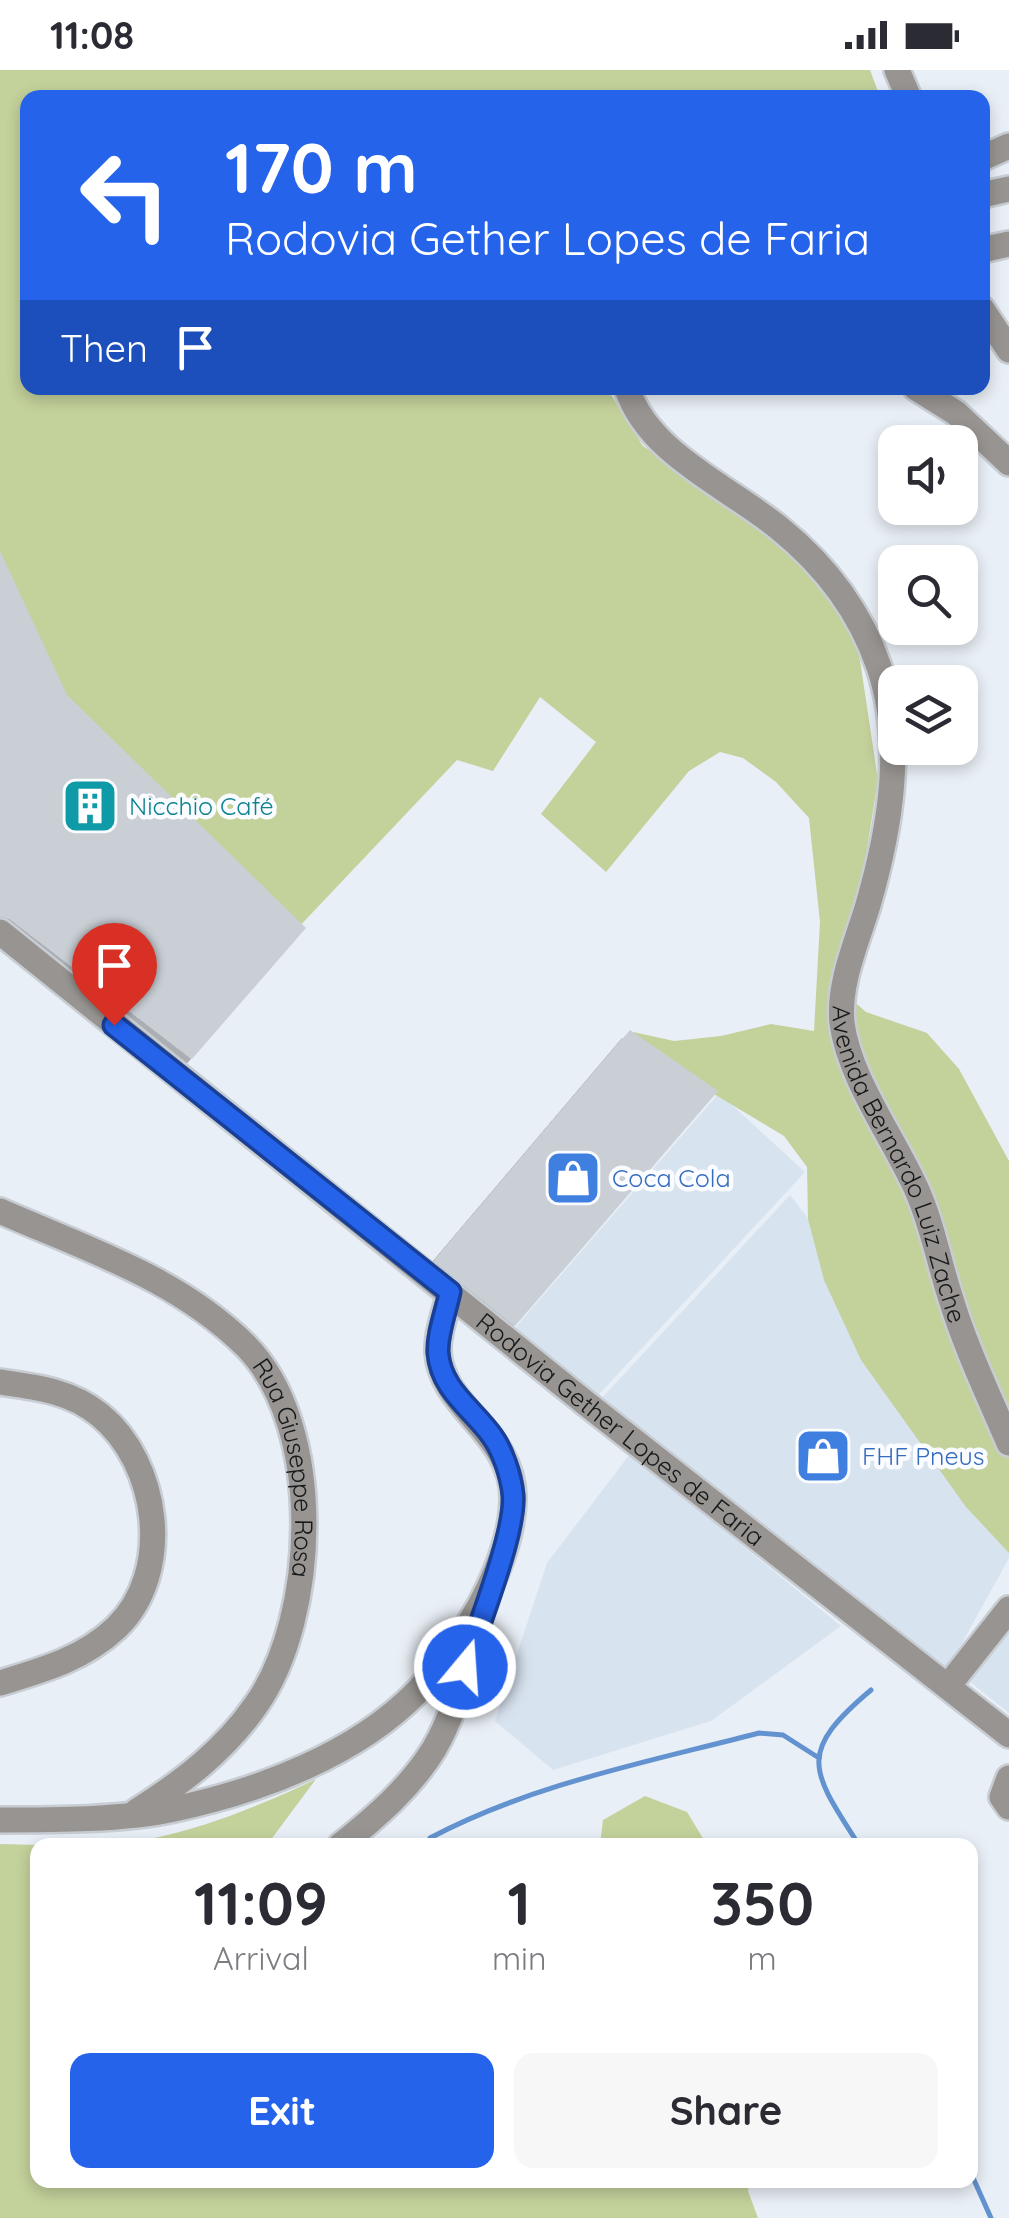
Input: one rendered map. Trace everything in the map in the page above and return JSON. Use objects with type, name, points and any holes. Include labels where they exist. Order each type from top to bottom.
[{"type":"street","name":"Avenida Bernardo Luiz Zache","points":[[631,395],[640,418],[655,436],[780,528],[806,552],[842,591],[872,646],[887,696],[894,764],[892,794],[869,900],[846,977],[842,1022],[858,1071],[916,1189],[963,1334],[1009,1443]]},
{"type":"street","points":[[928,395],[956,412],[1009,463]]},
{"type":"street","name":"Rodovia Gether Lopes de Faria","points":[[0,932],[588,1405],[1009,1735]]},
{"type":"street","name":"Rua Giuseppe Rosa","points":[[0,1211],[161,1281],[205,1310],[263,1366],[287,1416],[295,1450],[303,1502],[296,1608],[270,1681],[246,1718],[215,1753],[133,1814]]},
{"type":"street","points":[[350,1838],[386,1808],[436,1746],[454,1703],[507,1532],[513,1496],[497,1445],[467,1410],[442,1370],[439,1342],[450,1292]]},
{"type":"street","points":[[0,1382],[54,1390],[98,1413],[113,1426],[146,1482],[152,1546],[136,1602],[120,1625],[78,1656],[0,1682]]},
{"type":"street","points":[[0,1820],[171,1810],[237,1793],[344,1746],[386,1720],[418,1691],[488,1594]]},
{"type":"street","points":[[948,1686],[1009,1608]]},
{"type":"street","points":[[1009,1778],[1002,1797],[1009,1807]]},
{"type":"shaded area","points":[[719,1093],[805,1172],[590,1404],[507,1337]]},
{"type":"shaded area","name":"FHF Pneus","points":[[790,1195],[902,1339],[1009,1512],[1009,1558],[946,1672],[601,1399]]},
{"type":"shaded area","points":[[630,1454],[841,1626],[711,1721],[553,1770],[495,1721],[547,1563]]},
{"type":"shaded area","points":[[1009,1622],[1009,1713],[964,1677]]},
{"type":"green space","points":[[0,70],[870,70],[877,90],[20,90],[20,395],[611,395],[643,446],[735,506],[813,574],[858,647],[878,780],[841,990],[866,1012],[927,1033],[959,1069],[1009,1161],[1009,1553],[966,1507],[861,1360],[824,1280],[808,1219],[807,1167],[784,1136],[699,1085],[655,1068],[633,1032],[674,1041],[721,1036],[771,1024],[814,1031],[820,922],[809,818],[776,782],[743,758],[720,752],[689,771],[606,872],[541,814],[596,742],[540,697],[493,771],[457,760],[184,1048],[0,607]]},
{"type":"green space","points":[[316,1779],[272,1838],[155,1838],[239,1813]]},
{"type":"green space","points":[[645,1796],[687,1812],[703,1838],[601,1838],[603,1820]]},
{"type":"green space","points":[[0,1844],[30,1845],[30,2188],[749,2188],[758,2218],[0,2218]]},
{"type":"building","name":"Nicchio Café","points":[[0,551],[67,695],[306,928],[192,1059],[10,919],[0,916]]},
{"type":"building","name":"Coca Cola","points":[[630,1030],[718,1091],[515,1326],[434,1261]]},
{"type":"waterway","points":[[855,1838],[830,1798],[819,1763],[831,1730],[871,1690]]},
{"type":"waterway","points":[[430,1838],[550,1789],[759,1733],[783,1735],[819,1758]]},
{"type":"waterway","points":[[978,2188],[991,2218]]},
{"type":"place","name":"Nicchio Café","points":[[90,806]]},
{"type":"place","name":"Coca Cola","points":[[573,1178]]},
{"type":"place","name":"FHF Pneus","points":[[823,1456]]},
{"type":"route","points":[[114,1025],[450,1292],[439,1342],[442,1370],[467,1410],[492,1436],[502,1454],[513,1496],[507,1532],[465,1667]]}]
